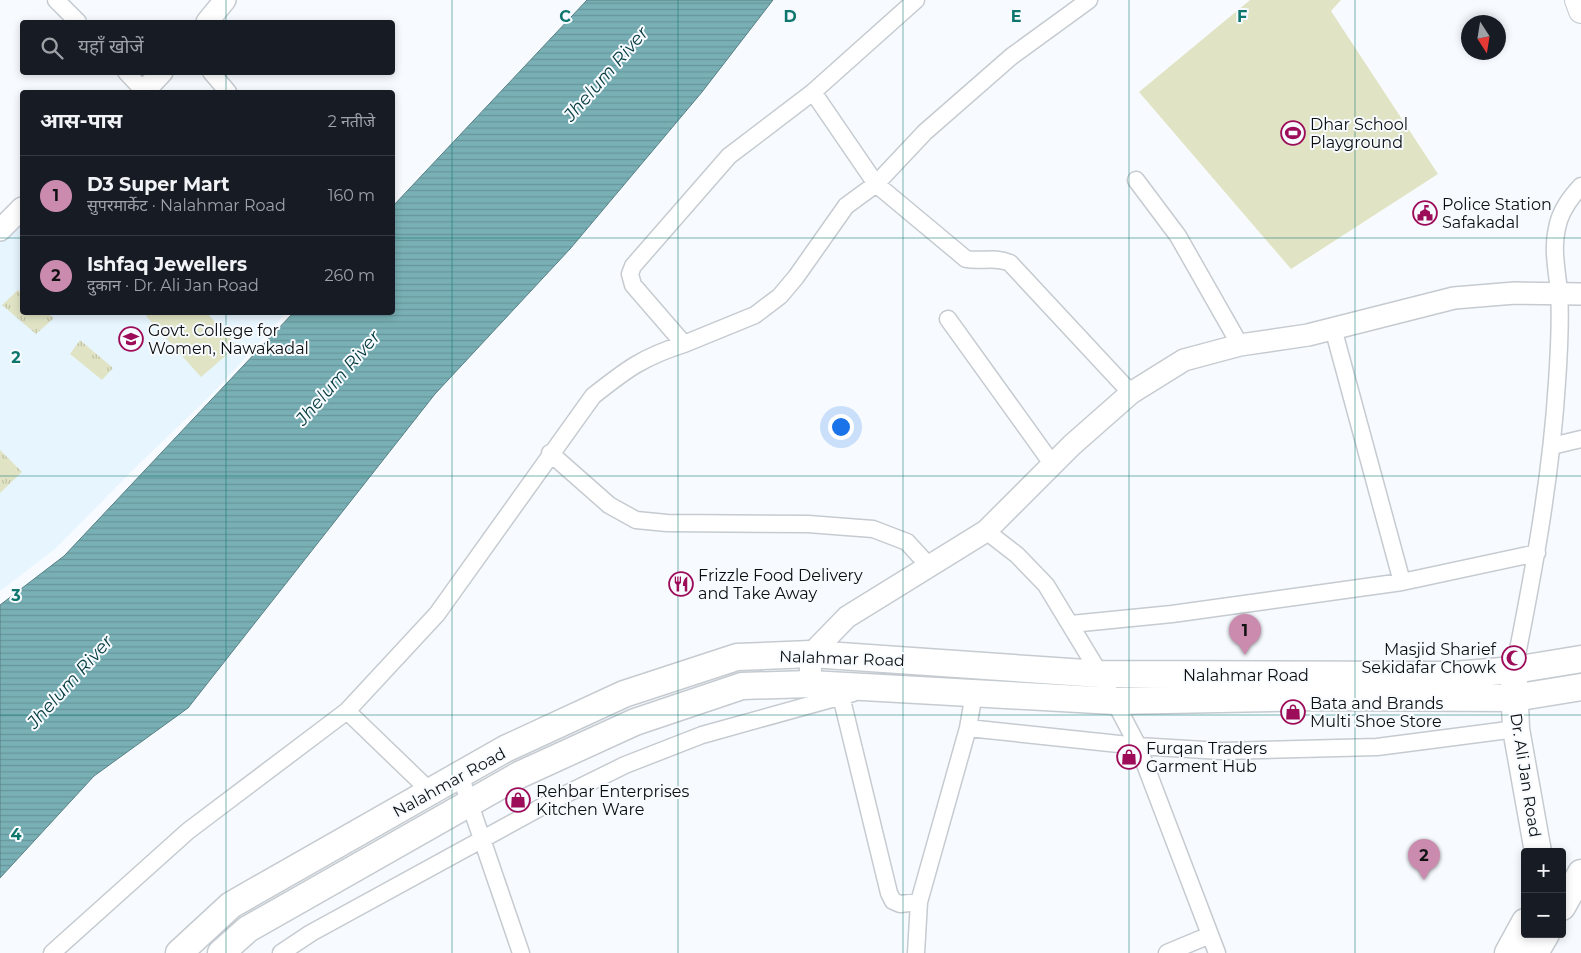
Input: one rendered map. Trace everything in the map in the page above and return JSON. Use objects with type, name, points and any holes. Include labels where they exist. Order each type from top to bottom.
[{"type":"main road","points":[[1577,0],[1581,11]]},
{"type":"main road","name":"Nalahmar Road","points":[[179,953],[231,905],[505,749],[624,694],[737,657],[811,654],[1100,674],[1454,675],[1514,670],[1581,659]]},
{"type":"main road","name":"Dr. Ali Jan Road","points":[[1514,670],[1516,729],[1537,848]]},
{"type":"main road","name":"Nalahmar Road","points":[[221,953],[248,930],[519,775],[635,722],[742,686],[810,684],[1114,701],[1318,697],[1514,698],[1581,687]]},
{"type":"main road","points":[[1508,953],[1521,929]]},
{"type":"main road","points":[[1535,953],[1544,938]]},
{"type":"street","points":[[56,0],[76,20]]},
{"type":"street","points":[[209,20],[225,0]]},
{"type":"street","points":[[684,344],[634,285],[630,274],[632,266],[729,156],[813,92],[916,0]]},
{"type":"street","points":[[52,953],[188,830],[346,711],[436,614],[509,514],[550,453],[594,396],[628,368],[654,354],[755,315],[780,296],[796,277],[846,206],[876,184],[925,132],[1012,56],[1088,0]]},
{"type":"street","points":[[129,75],[142,90]]},
{"type":"street","points":[[146,90],[159,75]]},
{"type":"street","points":[[214,75],[226,90]]},
{"type":"street","points":[[813,92],[876,184],[966,259],[976,261],[1000,258],[1010,263],[1131,393]]},
{"type":"street","points":[[1136,180],[1178,236],[1240,345]]},
{"type":"street","points":[[1514,670],[1537,554],[1552,446],[1557,381],[1559,292],[1554,256],[1557,227],[1567,201],[1581,186]]},
{"type":"street","points":[[0,230],[20,210]]},
{"type":"street","points":[[810,684],[811,654],[847,617],[986,531],[1053,465],[1131,393],[1184,360],[1240,345],[1308,335],[1454,298],[1559,292],[1581,294]]},
{"type":"street","points":[[948,319],[1053,465]]},
{"type":"street","points":[[1332,328],[1402,582]]},
{"type":"street","points":[[1552,446],[1581,439]]},
{"type":"street","points":[[550,453],[609,505],[636,520],[667,523],[808,524],[873,529],[907,542],[929,566]]},
{"type":"street","points":[[986,531],[1017,555],[1046,585],[1100,674],[1138,746],[1216,953]]},
{"type":"street","points":[[1071,624],[1172,614],[1402,582],[1537,554]]},
{"type":"street","points":[[281,953],[310,933],[625,765],[702,735],[872,688]]},
{"type":"street","points":[[916,953],[919,902],[968,728],[974,693]]},
{"type":"street","points":[[841,696],[889,893],[893,902],[900,904],[919,902]]},
{"type":"street","points":[[346,711],[430,792]]},
{"type":"street","points":[[968,728],[1138,746],[1221,751],[1303,751],[1376,747],[1516,729]]},
{"type":"street","points":[[460,775],[521,953]]},
{"type":"street","points":[[1167,953],[1210,935]]},
{"type":"shaded area","name":"Govt. College for Women, Nawakadal","points":[[20,216],[20,315],[284,315],[213,393],[55,549],[0,591],[0,235]]},
{"type":"green space","name":"Dhar School Playground","points":[[1250,0],[1341,0],[1331,11],[1438,174],[1291,269],[1139,92]]},
{"type":"green space","points":[[18,290],[20,292],[20,315],[49,315],[54,318],[36,334],[2,305]]},
{"type":"green space","points":[[209,315],[237,346],[201,377],[146,316]]},
{"type":"green space","points":[[80,340],[113,368],[102,380],[70,354]]},
{"type":"green space","points":[[0,450],[22,472],[0,493]]},
{"type":"water","name":"Jhelum River","points":[[587,0],[773,0],[702,92],[570,249],[435,394],[188,708],[94,776],[0,878],[0,605],[64,556],[291,315],[395,315],[395,204]]},
{"type":"place","name":"Dhar School Playground","points":[[1293,133]]},
{"type":"place","name":"Police Station Safakadal","points":[[1425,213]]},
{"type":"place","name":"Govt. College for Women, Nawakadal","points":[[131,339]]},
{"type":"place","name":"Frizzle Food Delivery and Take Away","points":[[681,584]]},
{"type":"place","name":"D3 Super Mart","points":[[1245,655]]},
{"type":"place","name":"Masjid Sharief Sekidafar Chowk","points":[[1514,658]]},
{"type":"place","name":"Bata and Brands Multi Shoe Store","points":[[1293,712]]},
{"type":"place","name":"Furqan Traders Garment Hub","points":[[1129,757]]},
{"type":"place","name":"Rehbar Enterprises Kitchen Ware","points":[[518,800]]},
{"type":"place","name":"Ishfaq Jewellers","points":[[1424,880]]}]
